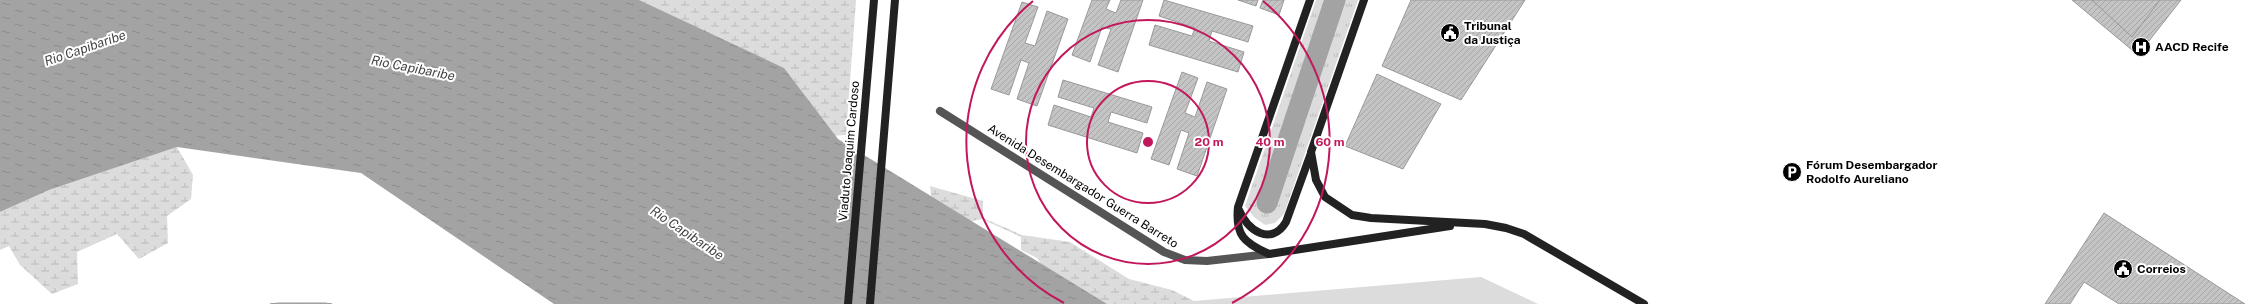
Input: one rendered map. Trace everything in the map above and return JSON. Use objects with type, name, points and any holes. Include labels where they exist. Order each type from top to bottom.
[{"type":"street","name":"Viaduto Joaquim Cardoso","points":[[848,304],[874,0]]},
{"type":"street","points":[[870,304],[895,0]]},
{"type":"street","points":[[1269,254],[1245,241],[1236,222],[1238,207],[1310,0]]},
{"type":"street","name":"Avenida Desembargador Guerra Barreto","points":[[1364,0],[1311,152],[1316,180],[1325,197],[1352,215],[1371,218],[1485,224],[1506,228],[1524,234],[1644,304]]},
{"type":"street","name":"Avenida Desembargador Guerra Barreto","points":[[940,111],[1164,252],[1185,260],[1207,261],[1269,254],[1467,224]]},
{"type":"street","points":[[1238,207],[1243,221],[1261,234],[1274,234],[1281,231],[1286,222],[1311,152]]},
{"type":"green space","points":[[607,0],[856,0],[846,135],[829,136]]},
{"type":"green space","points":[[1316,0],[1358,0],[1284,214],[1275,223],[1265,225],[1254,217],[1245,206]]},
{"type":"green space","points":[[177,147],[193,175],[191,199],[167,216],[168,243],[139,259],[117,234],[77,252],[78,284],[52,294],[20,265],[9,246],[0,250],[0,212],[49,190]]},
{"type":"green space","points":[[930,186],[983,201],[983,218],[1022,235],[1070,242],[1129,279],[1172,290],[1194,301],[1194,304],[1079,304],[1049,276],[1037,258],[1021,250],[1021,237],[982,219],[964,223],[932,203]]},
{"type":"green space","points":[[1481,277],[1538,304],[1194,304],[1194,301]]},
{"type":"water","name":"Rio Capibaribe","points":[[0,0],[639,0],[784,68],[838,139],[1107,304],[554,304],[361,173],[177,147],[49,190],[0,212]]},
{"type":"building","points":[[1092,0],[1110,0],[1106,9],[1116,13],[1121,0],[1143,0],[1118,72],[1098,65],[1111,29],[1102,27],[1090,62],[1072,55]]},
{"type":"building","points":[[1164,0],[1253,26],[1248,42],[1212,31],[1209,41],[1244,52],[1238,72],[1149,45],[1155,25],[1192,36],[1195,28],[1159,16]]},
{"type":"building","points":[[1238,0],[1258,0],[1256,6]]},
{"type":"building","points":[[1263,0],[1284,0],[1279,15],[1260,8]]},
{"type":"building","name":"Tribunal da Justiça","points":[[1411,0],[1525,0],[1461,100],[1382,66]]},
{"type":"building","points":[[2072,0],[2181,0],[2138,55]]},
{"type":"building","points":[[2092,0],[2160,0],[2132,37]]},
{"type":"building","points":[[1022,2],[1038,7],[1025,43],[1035,46],[1047,11],[1068,19],[1037,106],[1017,99],[1029,63],[1021,60],[1009,95],[991,89]]},
{"type":"building","points":[[1182,72],[1198,78],[1185,113],[1195,117],[1207,82],[1227,89],[1197,176],[1177,169],[1189,133],[1181,130],[1169,165],[1151,159]]},
{"type":"building","points":[[1377,74],[1441,104],[1403,169],[1345,146]]},
{"type":"building","points":[[1063,80],[1152,107],[1147,123],[1111,112],[1108,122],[1143,133],[1137,153],[1048,125],[1054,105],[1091,117],[1094,108],[1058,97]]},
{"type":"building","points":[[2104,213],[2245,304],[2119,304],[2084,282],[2070,304],[2045,304]]},
{"type":"building","points":[[325,303],[332,304],[270,304]]},
{"type":"waterway","points":[[1267,203],[1335,0]]},
{"type":"place","name":"Tribunal da Justiça","points":[[1450,33]]},
{"type":"place","name":"AACD Recife","points":[[2141,47]]},
{"type":"place","name":"Fórum Desembargador Rodolfo Aureliano","points":[[1792,172]]},
{"type":"place","name":"Correios","points":[[2123,269]]}]
